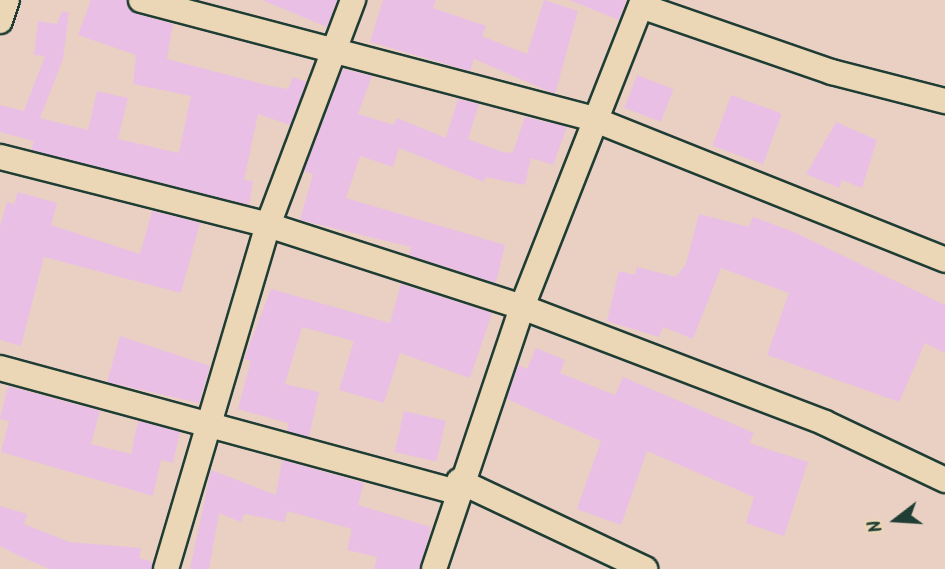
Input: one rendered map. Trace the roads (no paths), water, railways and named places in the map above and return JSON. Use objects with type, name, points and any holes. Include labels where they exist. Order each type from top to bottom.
[{"type":"street","points":[[0,21],[7,0]]},
{"type":"street","points":[[141,0],[593,119],[945,260]]},
{"type":"street","points":[[166,569],[205,424],[268,225],[354,0]]},
{"type":"street","points":[[433,569],[457,487],[522,307],[593,119],[642,3],[832,72],[945,102]]},
{"type":"street","points":[[0,157],[268,225],[522,307],[825,423],[945,480]]},
{"type":"street","points":[[0,368],[205,424],[457,487],[645,569]]}]
